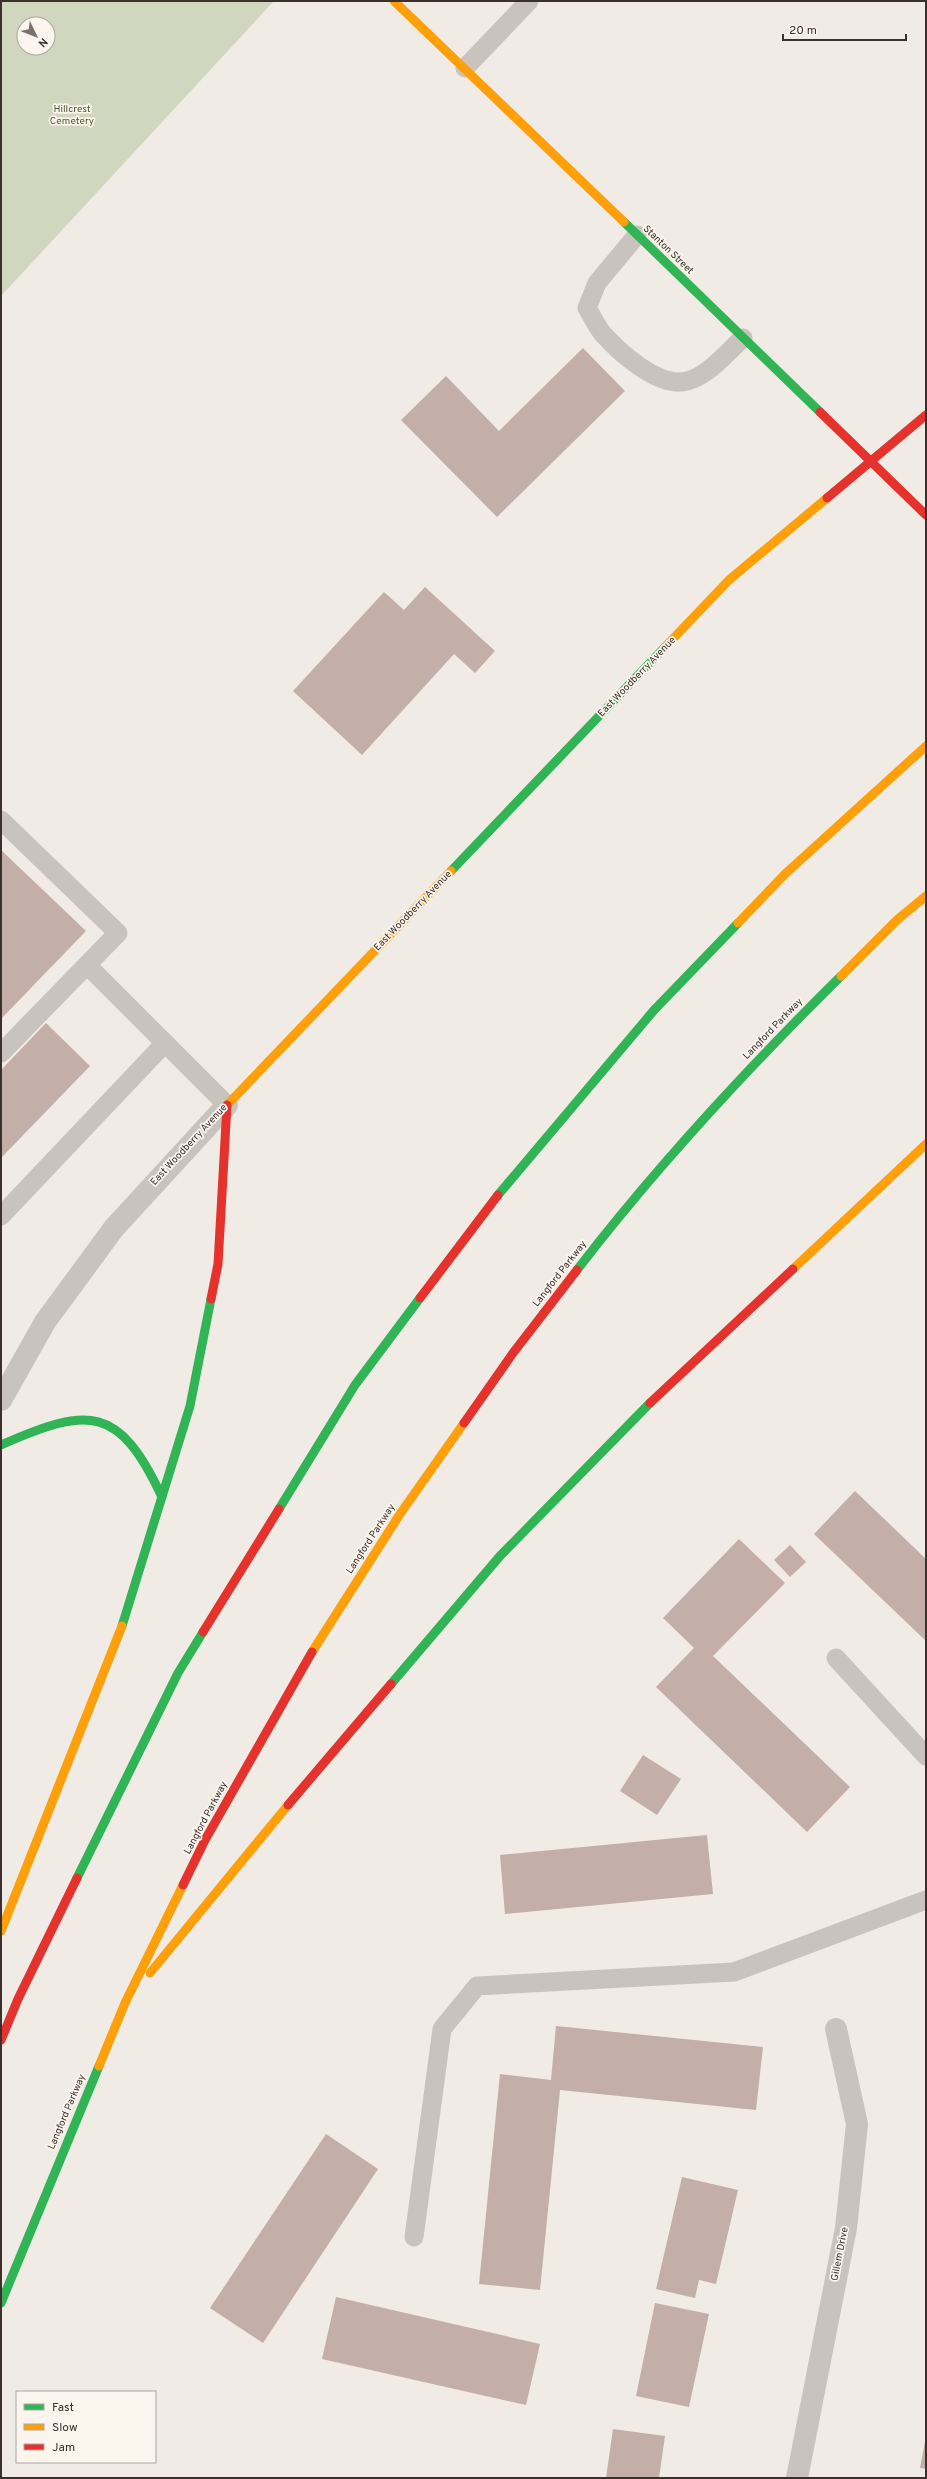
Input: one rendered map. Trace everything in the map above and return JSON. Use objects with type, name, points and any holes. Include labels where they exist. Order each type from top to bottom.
[{"type":"main road","name":"Stanton Street","points":[[394,1],[926,515]]},
{"type":"main road","name":"East Woodberry Avenue","points":[[227,1105],[730,580],[926,415]]},
{"type":"main road","points":[[1,2040],[21,1991],[178,1673],[355,1385],[514,1173],[655,1009],[785,874],[926,746]]},
{"type":"main road","name":"Langford Parkway","points":[[1,2303],[125,2004],[205,1840],[315,1646],[400,1514],[513,1354],[630,1201],[768,1048],[898,919],[926,896]]},
{"type":"main road","points":[[1,1930],[123,1624],[190,1406],[218,1264],[227,1105]]},
{"type":"main road","points":[[125,2004],[261,1836],[500,1556],[652,1402],[926,1144]]},
{"type":"main road","points":[[1,1445],[49,1426],[87,1418],[115,1426],[137,1447],[150,1468],[162,1497]]},
{"type":"street","name":"East Woodberry Avenue","points":[[1,1400],[45,1322],[114,1228],[227,1105]]},
{"type":"street","name":"Gillem Drive","points":[[797,2478],[846,2228],[857,2124],[836,2029]]},
{"type":"lane","points":[[465,68],[529,1]]},
{"type":"lane","points":[[637,235],[597,283],[587,308],[602,333],[632,361],[658,377],[682,382],[703,374],[743,338]]},
{"type":"lane","points":[[1,820],[118,933],[1,1053]]},
{"type":"lane","points":[[87,964],[227,1105]]},
{"type":"lane","points":[[1,1216],[165,1043]]},
{"type":"lane","points":[[836,1658],[926,1756]]},
{"type":"lane","points":[[414,2236],[442,2029],[477,1986],[734,1972],[926,1900]]},
{"type":"green space","name":"Hillcrest Cemetery","points":[[1,1],[274,1],[1,296]]},
{"type":"building","points":[[583,348],[625,391],[497,517],[401,420],[446,376],[499,431]]},
{"type":"building","points":[[425,587],[495,651],[475,673],[454,654],[362,755],[293,691],[384,592],[404,610]]},
{"type":"building","points":[[1,850],[86,931],[1,1019],[2,934]]},
{"type":"building","points":[[46,1023],[90,1066],[1,1158],[1,1070]]},
{"type":"building","points":[[855,1491],[926,1559],[926,1641],[814,1534]]},
{"type":"building","points":[[739,1539],[785,1583],[713,1656],[850,1787],[807,1832],[656,1687],[694,1648],[663,1618]]},
{"type":"building","points":[[790,1545],[806,1562],[790,1577],[774,1560]]},
{"type":"building","points":[[643,1755],[681,1779],[657,1815],[620,1791]]},
{"type":"building","points":[[707,1835],[713,1894],[505,1914],[500,1855]]},
{"type":"building","points":[[556,2026],[763,2047],[756,2110],[560,2090],[540,2290],[479,2284],[500,2074],[551,2080]]},
{"type":"building","points":[[326,2134],[378,2169],[263,2343],[210,2308]]},
{"type":"building","points":[[682,2177],[738,2190],[716,2284],[699,2280],[695,2298],[656,2289]]},
{"type":"building","points":[[336,2297],[540,2344],[526,2405],[322,2359]]},
{"type":"building","points":[[655,2303],[709,2314],[689,2407],[636,2396]]},
{"type":"building","points":[[613,2429],[665,2436],[659,2478],[606,2478]]},
{"type":"building","points":[[926,2441],[926,2469],[920,2468]]},
{"type":"traffic: fast","points":[[624,222],[820,412]]},
{"type":"traffic: fast","points":[[451,871],[665,647]]},
{"type":"traffic: fast","points":[[498,1195],[655,1009],[738,923]]},
{"type":"traffic: fast","points":[[577,1270],[639,1193],[737,1082],[841,976]]},
{"type":"traffic: fast","points":[[279,1509],[355,1385],[420,1298]]},
{"type":"traffic: fast","points":[[122,1626],[190,1406],[211,1299]]},
{"type":"traffic: fast","points":[[391,1684],[500,1556],[650,1403]]},
{"type":"traffic: fast","points":[[1,1445],[31,1432],[57,1424],[79,1420],[98,1422],[115,1430],[131,1445],[146,1467],[162,1497]]},
{"type":"traffic: fast","points":[[77,1878],[178,1673],[203,1632]]},
{"type":"traffic: fast","points":[[1,2303],[99,2066]]},
{"type":"traffic: slow","points":[[394,1],[624,222]]},
{"type":"traffic: slow","points":[[665,647],[729,580],[827,498]]},
{"type":"traffic: slow","points":[[738,923],[785,874],[926,746]]},
{"type":"traffic: slow","points":[[227,1105],[451,871]]},
{"type":"traffic: slow","points":[[841,976],[898,919],[926,896]]},
{"type":"traffic: slow","points":[[793,1269],[926,1144]]},
{"type":"traffic: slow","points":[[312,1652],[400,1514],[464,1423]]},
{"type":"traffic: slow","points":[[1,1931],[122,1626]]},
{"type":"traffic: slow","points":[[150,1973],[288,1805]]},
{"type":"traffic: slow","points":[[99,2066],[125,2003],[183,1885]]},
{"type":"traffic: jam","points":[[820,412],[926,515]]},
{"type":"traffic: jam","points":[[827,498],[926,415]]},
{"type":"traffic: jam","points":[[211,1299],[218,1264],[227,1105]]},
{"type":"traffic: jam","points":[[420,1298],[498,1195]]},
{"type":"traffic: jam","points":[[650,1403],[793,1269]]},
{"type":"traffic: jam","points":[[464,1423],[513,1353],[577,1270]]},
{"type":"traffic: jam","points":[[203,1632],[279,1509]]},
{"type":"traffic: jam","points":[[183,1885],[205,1840],[312,1652]]},
{"type":"traffic: jam","points":[[288,1805],[391,1684]]},
{"type":"traffic: jam","points":[[1,2040],[18,1999],[77,1878]]}]
